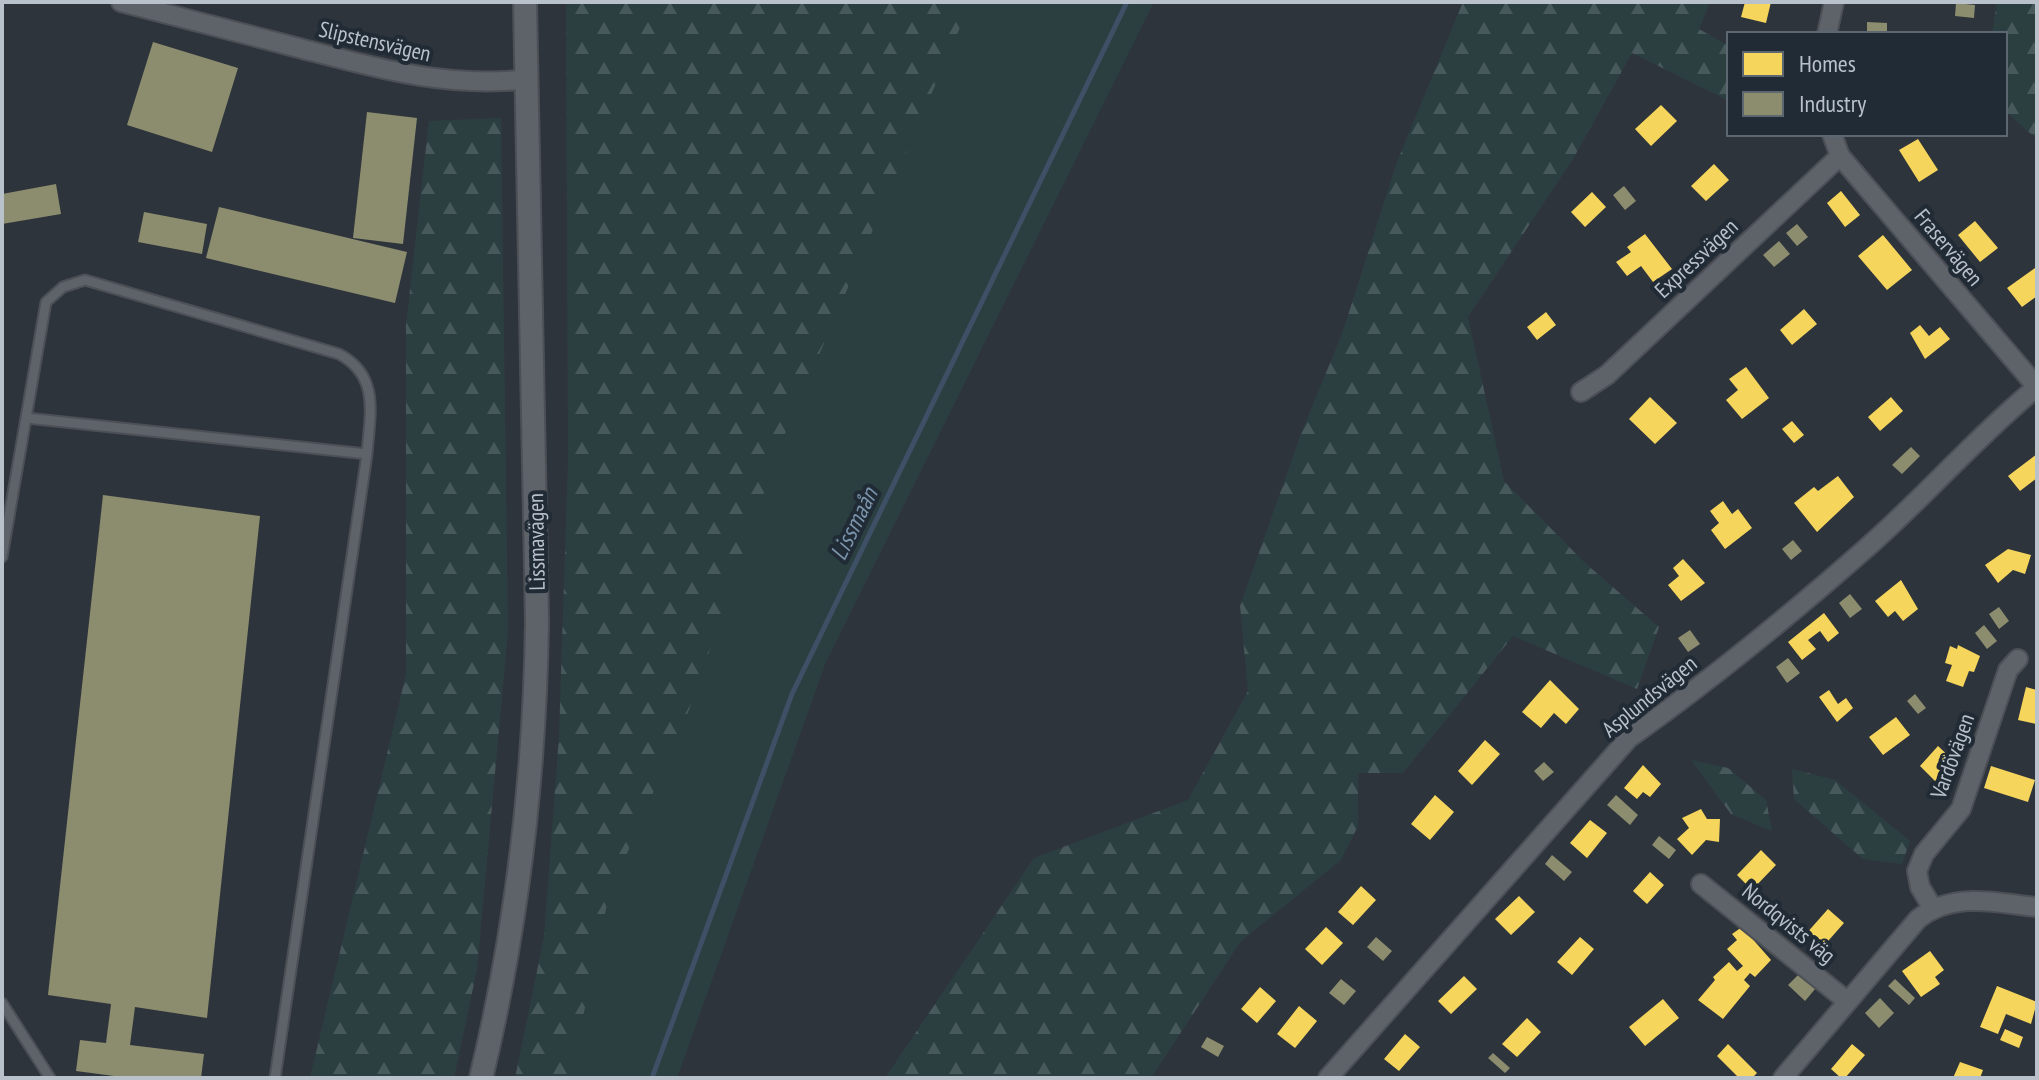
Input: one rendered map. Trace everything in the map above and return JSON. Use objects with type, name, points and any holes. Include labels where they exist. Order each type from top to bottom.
[{"type":"street","name":"Slipstensvägen","points":[[121,2],[389,72],[451,83],[490,84],[528,79]]},
{"type":"street","name":"Lissmavägen","points":[[481,1078],[505,978],[536,717],[537,621],[525,2]]},
{"type":"street","points":[[1827,32],[1834,2]]},
{"type":"street","name":"Fraservägen","points":[[1833,136],[1840,156],[2037,387]]},
{"type":"street","name":"Expressvägen","points":[[1581,392],[1607,375],[1840,156]]},
{"type":"street","name":"Asplundsvägen","points":[[1328,1078],[1629,738],[1683,700],[1865,550],[2006,413],[2037,387]]},
{"type":"street","name":"Vardövägen","points":[[1932,907],[1920,887],[1917,871],[1924,854],[1961,809],[2008,670],[2018,659]]},
{"type":"street","name":"Nordqvists väg","points":[[1701,884],[1847,1001]]},
{"type":"street","points":[[1783,1078],[1918,919],[1932,907],[1957,899],[2037,907]]},
{"type":"lane","points":[[2,557],[46,302],[63,287],[85,280],[339,354],[357,363],[366,380],[371,404],[367,454],[275,1078]]},
{"type":"lane","points":[[26,418],[367,454]]},
{"type":"lane","points":[[2,1003],[50,1078]]},
{"type":"green space","points":[[566,2],[971,2],[782,441],[689,710],[609,895],[570,1078],[515,1078],[544,937],[559,736],[568,462]]},
{"type":"green space","points":[[971,2],[1154,2],[826,662],[677,1078],[570,1078],[609,895],[689,710],[782,441]]},
{"type":"green space","points":[[1463,2],[1710,2],[1699,29],[1727,45],[1727,100],[1632,53],[1573,159],[1468,317],[1504,481],[1585,563],[1659,627],[1637,689],[1513,636],[1403,773],[1358,773],[1358,826],[1341,860],[1241,941],[1151,1078],[885,1078],[1034,858],[1188,800],[1248,691],[1240,606],[1301,434],[1342,334],[1397,162]]},
{"type":"green space","points":[[1997,2],[2037,2],[2037,139],[2007,113],[2007,32],[1992,32]]},
{"type":"green space","points":[[501,118],[508,631],[477,969],[454,1078],[310,1078],[406,674],[406,325],[429,121]]},
{"type":"green space","points":[[1691,760],[1728,768],[1766,800],[1772,831],[1731,814]]},
{"type":"green space","points":[[1792,769],[1835,780],[1910,841],[1902,864],[1863,859],[1794,799]]},
{"type":"building: Homes","points":[[1745,2],[1771,2],[1766,23],[1741,17]]},
{"type":"building: Homes","points":[[1661,105],[1677,121],[1651,146],[1635,129]]},
{"type":"building: Homes","points":[[1918,139],[1938,170],[1919,182],[1899,150]]},
{"type":"building: Homes","points":[[1714,164],[1729,180],[1706,201],[1691,186]]},
{"type":"building: Homes","points":[[1841,191],[1860,215],[1845,227],[1827,203]]},
{"type":"building: Homes","points":[[1592,192],[1606,207],[1585,227],[1571,212]]},
{"type":"building: Homes","points":[[1975,221],[1998,248],[1980,262],[1958,235]]},
{"type":"building: Homes","points":[[1645,234],[1672,269],[1653,282],[1641,266],[1627,276],[1616,262],[1631,252],[1627,247]]},
{"type":"building: Homes","points":[[1883,235],[1912,270],[1887,290],[1858,256]]},
{"type":"building: Homes","points":[[2035,268],[2037,296],[2022,307],[2007,288]]},
{"type":"building: Homes","points":[[1804,309],[1817,324],[1792,345],[1780,330]]},
{"type":"building: Homes","points":[[1546,312],[1556,325],[1537,340],[1527,327]]},
{"type":"building: Homes","points":[[1920,325],[1929,336],[1940,327],[1950,339],[1925,359],[1910,333]]},
{"type":"building: Homes","points":[[1746,367],[1769,398],[1742,419],[1726,400],[1738,390],[1729,379]]},
{"type":"building: Homes","points":[[1650,397],[1677,423],[1655,444],[1629,419]]},
{"type":"building: Homes","points":[[1891,397],[1903,411],[1880,431],[1868,417]]},
{"type":"building: Homes","points":[[1792,421],[1804,435],[1794,443],[1782,429]]},
{"type":"building: Homes","points":[[2037,454],[2037,478],[2020,491],[2008,476]]},
{"type":"building: Homes","points":[[1838,476],[1854,497],[1817,532],[1794,503],[1814,487],[1818,491]]},
{"type":"building: Homes","points":[[1723,501],[1732,514],[1738,509],[1752,528],[1725,549],[1711,530],[1719,523],[1710,511]]},
{"type":"building: Homes","points":[[2008,549],[2031,555],[2025,574],[2013,570],[1998,583],[1985,565]]},
{"type":"building: Homes","points":[[1683,559],[1705,583],[1681,601],[1668,585],[1679,576],[1673,568]]},
{"type":"building: Homes","points":[[1901,580],[1918,609],[1903,621],[1895,611],[1888,617],[1875,601]]},
{"type":"building: Homes","points":[[1824,613],[1839,633],[1828,642],[1820,631],[1808,640],[1816,649],[1802,660],[1788,642]]},
{"type":"building: Homes","points":[[1958,645],[1980,656],[1974,672],[1969,671],[1963,687],[1946,681],[1952,665],[1945,663],[1950,646],[1957,649]]},
{"type":"building: Homes","points":[[1550,680],[1579,709],[1566,724],[1554,713],[1541,728],[1522,712]]},
{"type":"building: Homes","points":[[2026,687],[2037,690],[2036,724],[2018,720]]},
{"type":"building: Homes","points":[[1829,690],[1838,704],[1846,698],[1853,708],[1837,722],[1819,697]]},
{"type":"building: Homes","points":[[1896,717],[1910,735],[1883,755],[1869,737]]},
{"type":"building: Homes","points":[[1485,740],[1500,754],[1472,785],[1458,771]]},
{"type":"building: Homes","points":[[1938,746],[1956,763],[1937,783],[1920,766]]},
{"type":"building: Homes","points":[[1643,765],[1661,784],[1650,797],[1643,792],[1637,799],[1624,788]]},
{"type":"building: Homes","points":[[1991,766],[2035,780],[2028,802],[1984,788]]},
{"type":"building: Homes","points":[[1435,795],[1454,812],[1430,840],[1411,824]]},
{"type":"building: Homes","points":[[1701,809],[1707,819],[1720,819],[1719,842],[1706,840],[1692,855],[1677,839],[1689,828],[1682,818]]},
{"type":"building: Homes","points":[[1590,820],[1607,833],[1587,858],[1570,843]]},
{"type":"building: Homes","points":[[1761,850],[1776,865],[1752,890],[1737,875]]},
{"type":"building: Homes","points":[[1650,872],[1664,885],[1647,904],[1633,891]]},
{"type":"building: Homes","points":[[1361,886],[1376,900],[1353,925],[1338,912]]},
{"type":"building: Homes","points":[[1519,896],[1535,912],[1511,935],[1495,919]]},
{"type":"building: Homes","points":[[1828,909],[1844,923],[1821,949],[1805,935]]},
{"type":"building: Homes","points":[[1326,927],[1343,943],[1322,965],[1305,949]]},
{"type":"building: Homes","points":[[1742,927],[1771,960],[1755,977],[1750,973],[1744,980],[1750,986],[1723,1019],[1698,1000],[1715,980],[1713,977],[1729,962],[1737,971],[1743,966],[1727,949],[1737,940],[1732,934]]},
{"type":"building: Homes","points":[[1580,937],[1594,949],[1572,975],[1557,962]]},
{"type":"building: Homes","points":[[1930,951],[1944,970],[1935,977],[1940,984],[1921,997],[1902,971]]},
{"type":"building: Homes","points":[[1464,976],[1477,989],[1451,1014],[1438,1001]]},
{"type":"building: Homes","points":[[1997,986],[2037,1002],[2031,1024],[2006,1014],[1998,1034],[1980,1027]]},
{"type":"building: Homes","points":[[1260,987],[1276,1001],[1257,1023],[1241,1009]]},
{"type":"building: Homes","points":[[1663,999],[1679,1018],[1645,1046],[1629,1027]]},
{"type":"building: Homes","points":[[1299,1006],[1317,1021],[1295,1048],[1277,1034]]},
{"type":"building: Homes","points":[[1527,1018],[1541,1032],[1517,1057],[1502,1044]]},
{"type":"building: Homes","points":[[2005,1029],[2023,1037],[2019,1048],[2000,1040]]},
{"type":"building: Homes","points":[[1405,1034],[1420,1047],[1399,1071],[1384,1059]]},
{"type":"building: Homes","points":[[1728,1044],[1757,1073],[1752,1078],[1739,1078],[1717,1056]]},
{"type":"building: Homes","points":[[1852,1044],[1865,1055],[1845,1078],[1841,1078],[1831,1069]]},
{"type":"building: Homes","points":[[1960,1062],[1983,1070],[1980,1078],[1953,1078]]},
{"type":"building: Industry","points":[[1956,3],[1975,5],[1974,18],[1955,16]]},
{"type":"building: Industry","points":[[1867,22],[1887,23],[1887,32],[1867,32]]},
{"type":"building: Industry","points":[[153,42],[238,68],[212,152],[127,125]]},
{"type":"building: Industry","points":[[367,112],[417,118],[403,244],[353,238]]},
{"type":"building: Industry","points":[[56,184],[61,214],[2,224],[2,194]]},
{"type":"building: Industry","points":[[1624,186],[1636,201],[1625,210],[1613,195]]},
{"type":"building: Industry","points":[[219,207],[407,252],[395,303],[206,258]]},
{"type":"building: Industry","points":[[144,212],[207,224],[202,254],[138,242]]},
{"type":"building: Industry","points":[[1797,224],[1808,237],[1797,246],[1786,233]]},
{"type":"building: Industry","points":[[1779,241],[1790,254],[1774,267],[1763,255]]},
{"type":"building: Industry","points":[[1911,447],[1920,456],[1902,474],[1892,465]]},
{"type":"building: Industry","points":[[103,495],[260,516],[207,1018],[135,1007],[130,1045],[204,1054],[201,1078],[129,1078],[76,1071],[80,1040],[106,1043],[111,1004],[48,995]]},
{"type":"building: Industry","points":[[1793,540],[1802,551],[1791,560],[1782,549]]},
{"type":"building: Industry","points":[[1850,594],[1862,609],[1850,618],[1839,603]]},
{"type":"building: Industry","points":[[1999,607],[2009,621],[1999,629],[1989,614]]},
{"type":"building: Industry","points":[[1984,625],[1997,641],[1987,649],[1975,633]]},
{"type":"building: Industry","points":[[1690,630],[1700,644],[1688,652],[1678,638]]},
{"type":"building: Industry","points":[[1788,658],[1800,673],[1787,683],[1776,667]]},
{"type":"building: Industry","points":[[1915,694],[1926,708],[1918,714],[1907,701]]},
{"type":"building: Industry","points":[[1544,762],[1554,772],[1543,781],[1534,771]]},
{"type":"building: Industry","points":[[1616,795],[1638,815],[1630,825],[1607,805]]},
{"type":"building: Industry","points":[[1659,836],[1676,850],[1669,859],[1652,845]]},
{"type":"building: Industry","points":[[1552,855],[1572,872],[1564,881],[1545,864]]},
{"type":"building: Industry","points":[[1376,937],[1392,951],[1383,961],[1367,947]]},
{"type":"building: Industry","points":[[1800,973],[1816,988],[1805,1001],[1788,985]]},
{"type":"building: Industry","points":[[1341,979],[1356,991],[1344,1005],[1329,993]]},
{"type":"building: Industry","points":[[1895,979],[1915,998],[1909,1005],[1888,986]]},
{"type":"building: Industry","points":[[1880,998],[1894,1013],[1879,1028],[1865,1013]]},
{"type":"building: Industry","points":[[1207,1037],[1224,1046],[1218,1057],[1201,1047]]},
{"type":"building: Industry","points":[[1493,1053],[1510,1068],[1505,1073],[1488,1058]]},
{"type":"waterway","name":"Lissmaån","points":[[652,1078],[792,694],[1127,2]]}]
